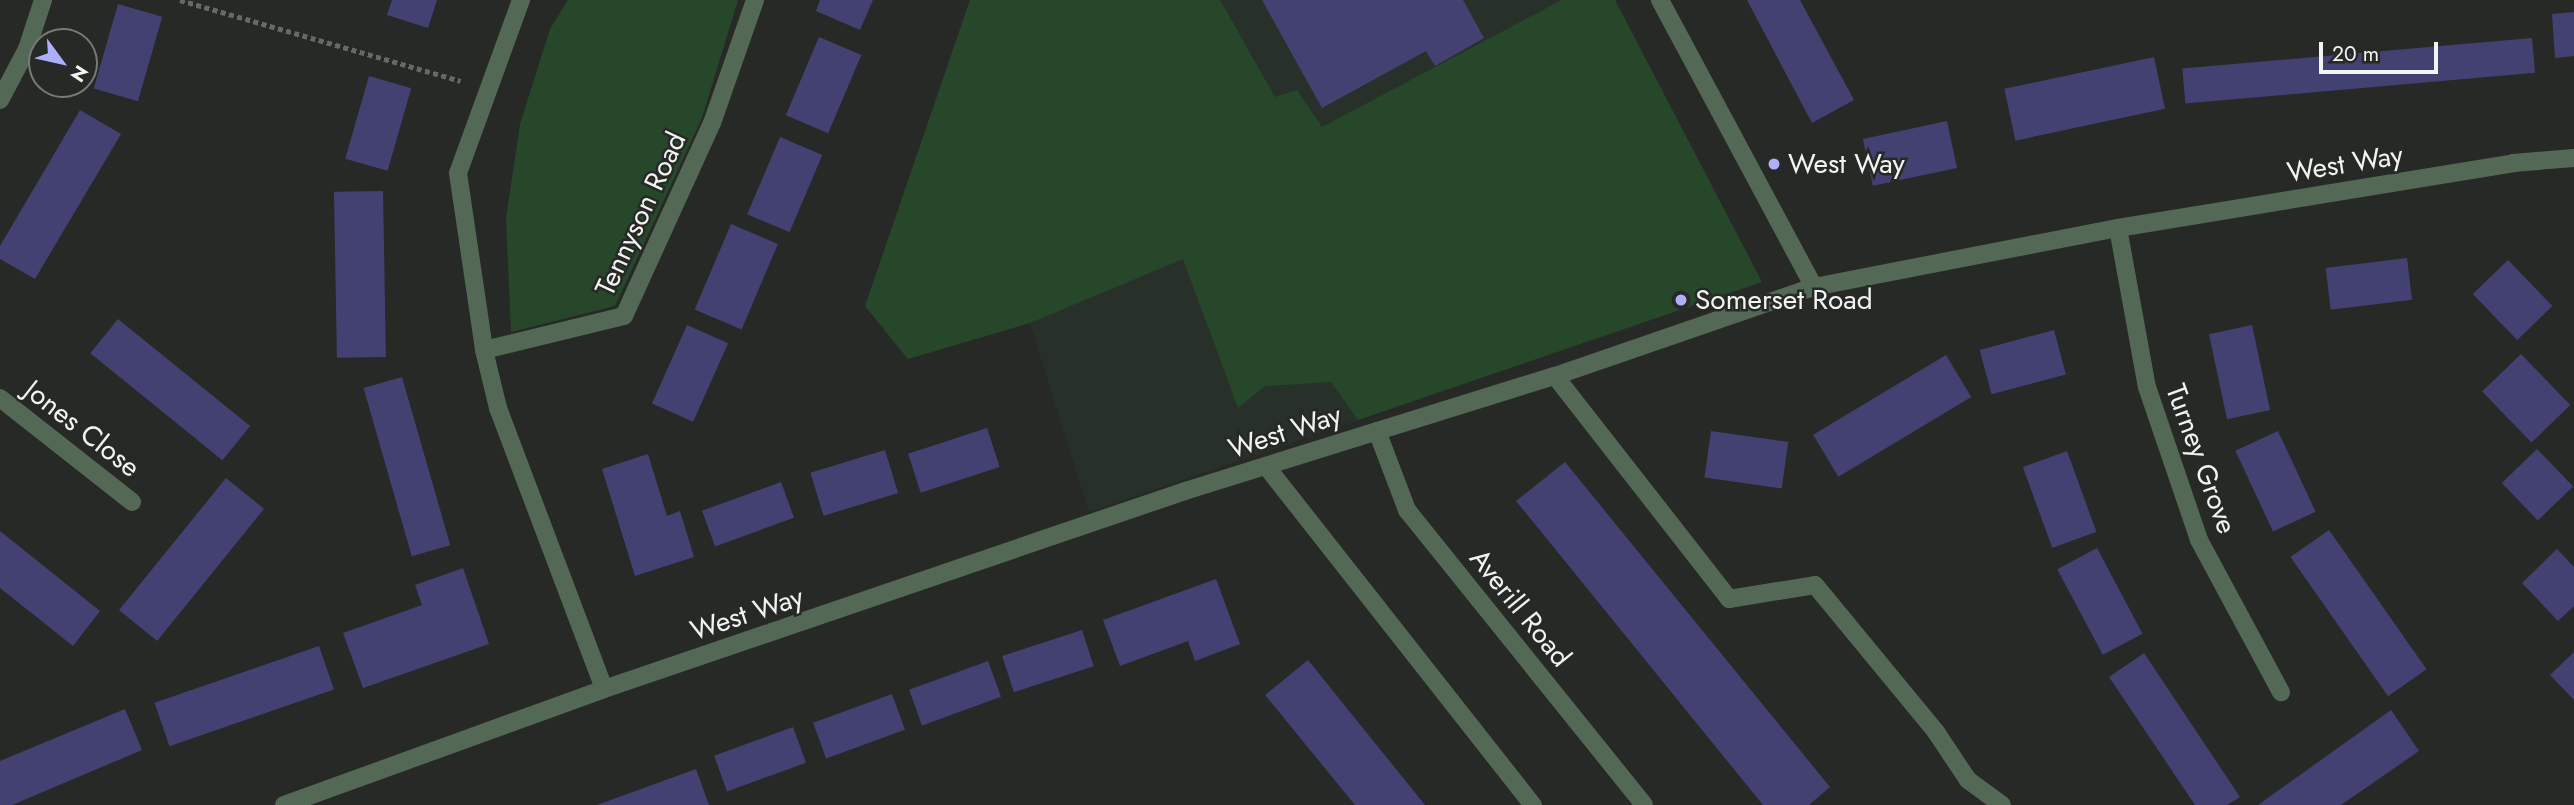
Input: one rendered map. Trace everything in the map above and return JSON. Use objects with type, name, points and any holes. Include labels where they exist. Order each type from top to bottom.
[{"type":"street","points":[[0,100],[27,49],[43,0]]},
{"type":"street","points":[[521,0],[486,89],[458,173],[484,350],[498,408],[604,689]]},
{"type":"street","name":"Tennyson Road","points":[[484,350],[624,316],[712,123],[755,0]]},
{"type":"street","points":[[1660,0],[1814,287]]},
{"type":"street","name":"West Way","points":[[284,805],[604,689],[1266,466],[1555,376],[1814,287],[2118,228],[2513,163],[2574,158]]},
{"type":"street","name":"Turney Grove","points":[[2118,228],[2147,387],[2199,540],[2281,692]]},
{"type":"street","points":[[1555,376],[1728,599],[1815,585],[1936,732],[1968,780],[2002,805]]},
{"type":"street","name":"Jones Close","points":[[0,398],[132,502]]},
{"type":"street","name":"Averill Road","points":[[1377,431],[1408,510],[1644,805]]},
{"type":"street","points":[[1266,466],[1533,805]]},
{"type":"path","points":[[180,0],[486,89]]},
{"type":"shaded area","points":[[970,0],[1615,0],[1762,282],[1089,512],[1030,323],[908,359],[865,306]]},
{"type":"green space","points":[[568,0],[738,0],[702,118],[615,306],[511,332],[506,218],[520,124],[550,29]]},
{"type":"green space","points":[[970,0],[1220,0],[1275,97],[1297,90],[1322,127],[1562,0],[1615,0],[1762,282],[1358,420],[1331,382],[1265,386],[1238,408],[1183,259],[1030,323],[908,359],[865,306]]},
{"type":"building","points":[[392,0],[437,0],[428,28],[387,15]]},
{"type":"building","points":[[820,0],[873,0],[860,30],[816,11]]},
{"type":"building","points":[[1262,0],[1463,0],[1484,38],[1435,66],[1426,51],[1322,108]]},
{"type":"building","points":[[1747,0],[1800,0],[1854,100],[1812,123]]},
{"type":"building","points":[[118,4],[162,17],[138,101],[98,90],[98,74]]},
{"type":"building","points":[[2574,12],[2574,56],[2555,58],[2552,14]]},
{"type":"building","points":[[819,37],[861,55],[828,133],[786,115]]},
{"type":"building","points":[[2532,38],[2535,73],[2185,103],[2182,69]]},
{"type":"building","points":[[2154,57],[2165,109],[2015,141],[2004,89]]},
{"type":"building","points":[[369,76],[411,88],[388,171],[345,159]]},
{"type":"building","points":[[80,110],[121,134],[35,279],[0,259],[0,246]]},
{"type":"building","points":[[1947,121],[1957,168],[1873,186],[1863,139]]},
{"type":"building","points":[[780,137],[822,155],[790,232],[747,214]]},
{"type":"building","points":[[383,191],[386,357],[337,358],[334,192]]},
{"type":"building","points":[[731,224],[778,244],[742,330],[695,310]]},
{"type":"building","points":[[2407,258],[2412,300],[2331,310],[2326,268]]},
{"type":"building","points":[[2508,260],[2552,306],[2517,340],[2473,294]]},
{"type":"building","points":[[118,319],[250,426],[222,460],[90,353]]},
{"type":"building","points":[[687,325],[728,343],[693,422],[652,404]]},
{"type":"building","points":[[2252,325],[2270,410],[2227,419],[2209,334]]},
{"type":"building","points":[[2054,330],[2066,374],[1992,394],[1980,350]]},
{"type":"building","points":[[2521,354],[2570,405],[2531,443],[2482,392]]},
{"type":"building","points":[[1946,355],[1971,397],[1838,477],[1813,435]]},
{"type":"building","points":[[402,377],[450,545],[412,556],[364,388]]},
{"type":"building","points":[[987,428],[1000,467],[921,493],[908,454]]},
{"type":"building","points":[[1711,431],[1788,442],[1782,488],[1704,478]]},
{"type":"building","points":[[2278,431],[2316,512],[2273,532],[2235,451]]},
{"type":"building","points":[[2537,449],[2573,486],[2538,520],[2502,483]]},
{"type":"building","points":[[885,450],[898,493],[824,516],[810,473]]},
{"type":"building","points":[[2067,451],[2096,532],[2052,548],[2023,467]]},
{"type":"building","points":[[648,454],[667,516],[680,511],[694,557],[635,576],[602,469]]},
{"type":"building","points":[[1565,462],[1830,787],[1809,805],[1763,805],[1516,501]]},
{"type":"building","points":[[226,478],[264,509],[157,641],[119,610]]},
{"type":"building","points":[[781,482],[794,518],[715,546],[702,511]]},
{"type":"building","points":[[2329,530],[2427,669],[2388,696],[2290,557]]},
{"type":"building","points":[[0,531],[100,611],[73,646],[0,588]]},
{"type":"building","points":[[2097,548],[2143,634],[2103,655],[2057,569]]},
{"type":"building","points":[[2557,549],[2574,567],[2574,606],[2558,621],[2522,583]]},
{"type":"building","points":[[463,568],[489,644],[363,688],[343,633],[422,605],[415,585]]},
{"type":"building","points":[[1216,579],[1240,644],[1195,661],[1188,641],[1120,666],[1103,620]]},
{"type":"building","points":[[1082,630],[1094,666],[1014,692],[1002,656]]},
{"type":"building","points":[[319,646],[334,689],[169,746],[154,703]]},
{"type":"building","points":[[2574,652],[2574,700],[2550,675]]},
{"type":"building","points":[[2144,653],[2240,797],[2227,805],[2195,805],[2109,677]]},
{"type":"building","points":[[1308,660],[1425,805],[1355,805],[1265,695]]},
{"type":"building","points":[[988,661],[1001,697],[922,725],[909,690]]},
{"type":"building","points":[[892,694],[905,730],[826,758],[813,723]]},
{"type":"building","points":[[125,709],[142,750],[12,805],[0,805],[0,761]]},
{"type":"building","points":[[2391,710],[2419,751],[2341,805],[2258,805]]},
{"type":"building","points":[[793,727],[806,763],[727,791],[714,756]]},
{"type":"building","points":[[696,769],[709,805],[597,805]]},
{"type":"place","name":"West Way","points":[[1774,164]]},
{"type":"place","name":"Somerset Road","points":[[1681,300]]}]
